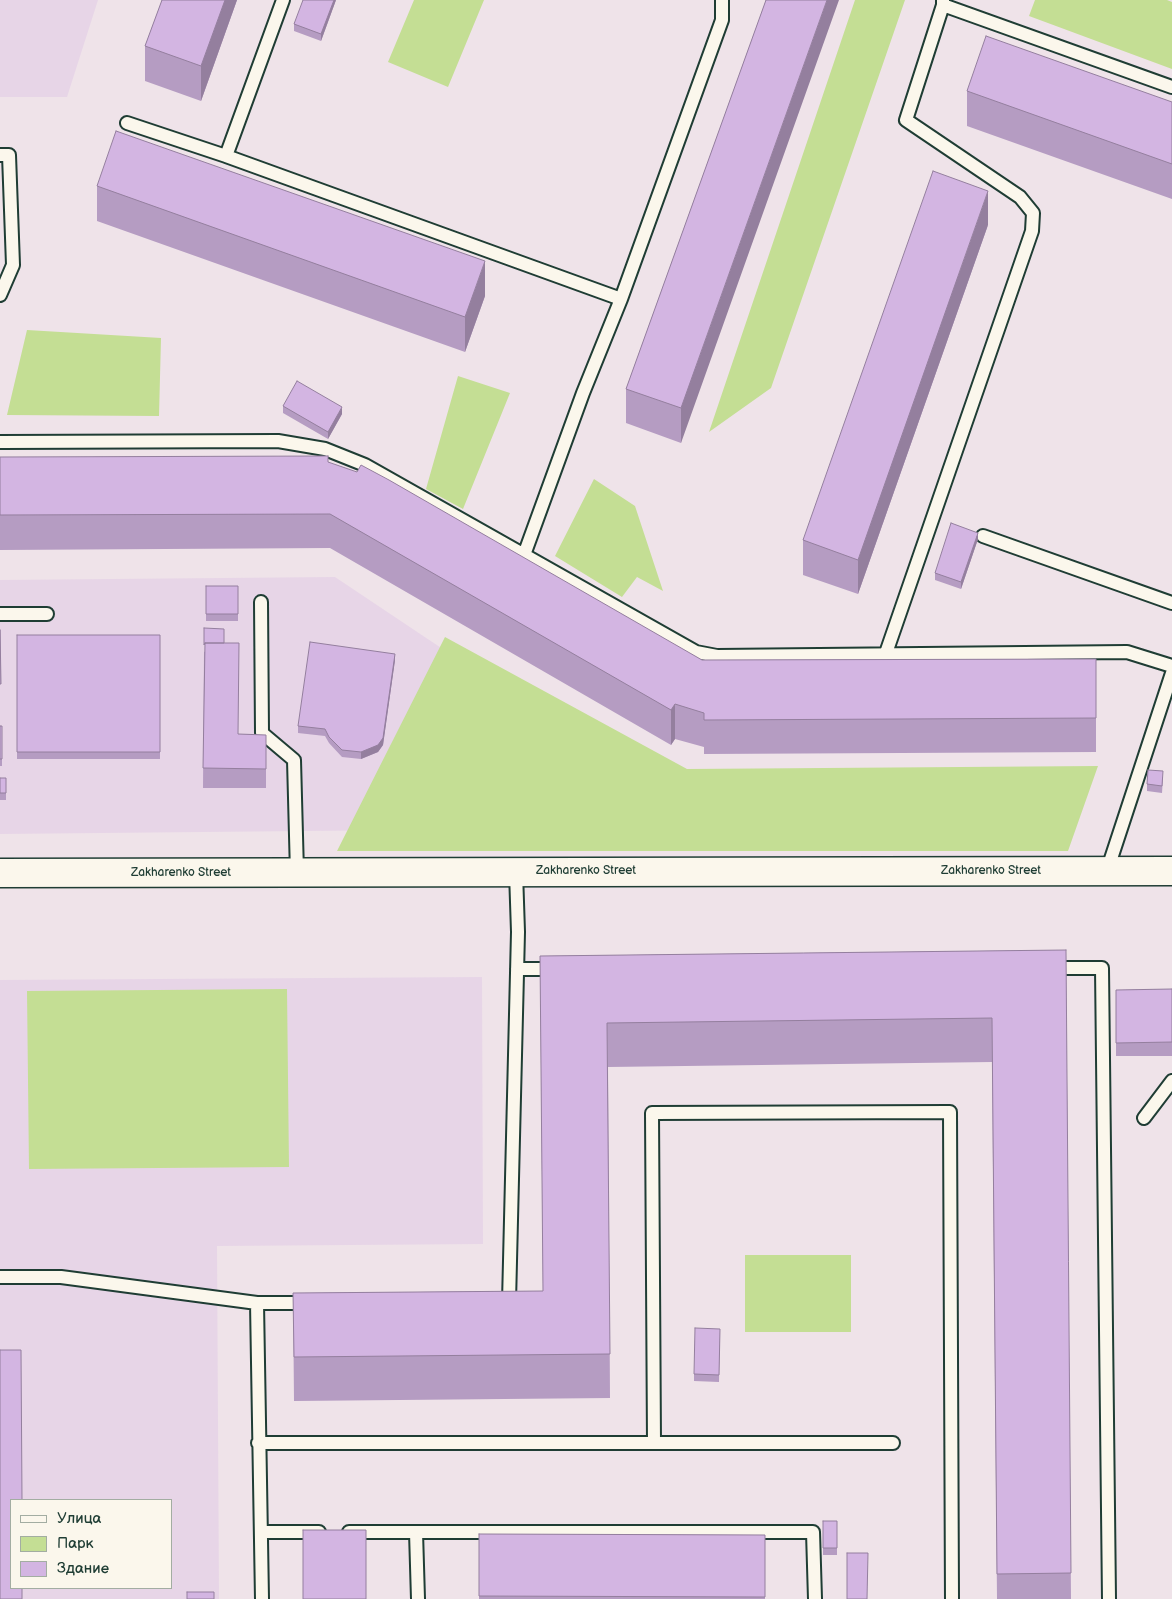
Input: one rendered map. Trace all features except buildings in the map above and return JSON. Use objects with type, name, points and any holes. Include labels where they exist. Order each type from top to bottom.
[{"type":"street","name":"Zakharenko Street","points":[[0,873],[1172,871]]},
{"type":"lane","points":[[226,156],[283,0]]},
{"type":"lane","points":[[524,555],[583,393],[621,299],[722,20],[722,0]]},
{"type":"lane","points":[[886,653],[1032,230],[1033,213],[1020,198],[906,120],[943,2],[1172,87]]},
{"type":"lane","points":[[127,123],[226,156],[621,299]]},
{"type":"lane","points":[[0,155],[9,155],[13,265],[0,295]]},
{"type":"lane","points":[[0,442],[278,441],[325,449],[366,464],[696,652],[717,656],[1127,652],[1172,666]]},
{"type":"lane","points":[[983,536],[1172,603]]},
{"type":"lane","points":[[261,602],[262,733],[294,760],[297,872]]},
{"type":"lane","points":[[0,614],[47,614]]},
{"type":"lane","points":[[1107,871],[1172,673]]},
{"type":"lane","points":[[490,1302],[509,1302],[518,932],[516,872]]},
{"type":"lane","points":[[1033,968],[1102,968],[1109,1599]]},
{"type":"lane","points":[[517,969],[567,969]]},
{"type":"lane","points":[[1144,1118],[1172,1081]]},
{"type":"lane","points":[[654,1443],[652,1113],[950,1112],[952,1599]]},
{"type":"lane","points":[[0,1277],[61,1277],[257,1303],[325,1303]]},
{"type":"lane","points":[[257,1303],[262,1599]]},
{"type":"lane","points":[[258,1443],[893,1443]]},
{"type":"lane","points":[[262,1532],[813,1532],[815,1599]]},
{"type":"lane","points":[[416,1532],[418,1599]]},
{"type":"shaded area","points":[[0,0],[98,0],[67,97],[0,97]]},
{"type":"shaded area","points":[[335,577],[709,827],[0,834],[0,580]]},
{"type":"shaded area","points":[[482,977],[483,1244],[217,1246],[219,1599],[0,1599],[0,980]]},
{"type":"green space","points":[[414,0],[484,0],[448,87],[388,62]]},
{"type":"green space","points":[[855,0],[905,0],[771,388],[709,432]]},
{"type":"green space","points":[[1035,0],[1167,0],[1172,2],[1172,69],[1029,16]]},
{"type":"green space","points":[[27,330],[161,338],[159,416],[7,415]]},
{"type":"green space","points":[[458,376],[510,393],[463,509],[426,489]]},
{"type":"green space","points":[[594,479],[635,506],[663,591],[637,577],[622,597],[555,556]]},
{"type":"green space","points":[[445,637],[687,769],[1098,766],[1068,851],[337,851]]},
{"type":"green space","points":[[287,989],[289,1167],[29,1169],[27,991]]},
{"type":"green space","points":[[745,1255],[851,1255],[851,1332],[745,1332]]}]
